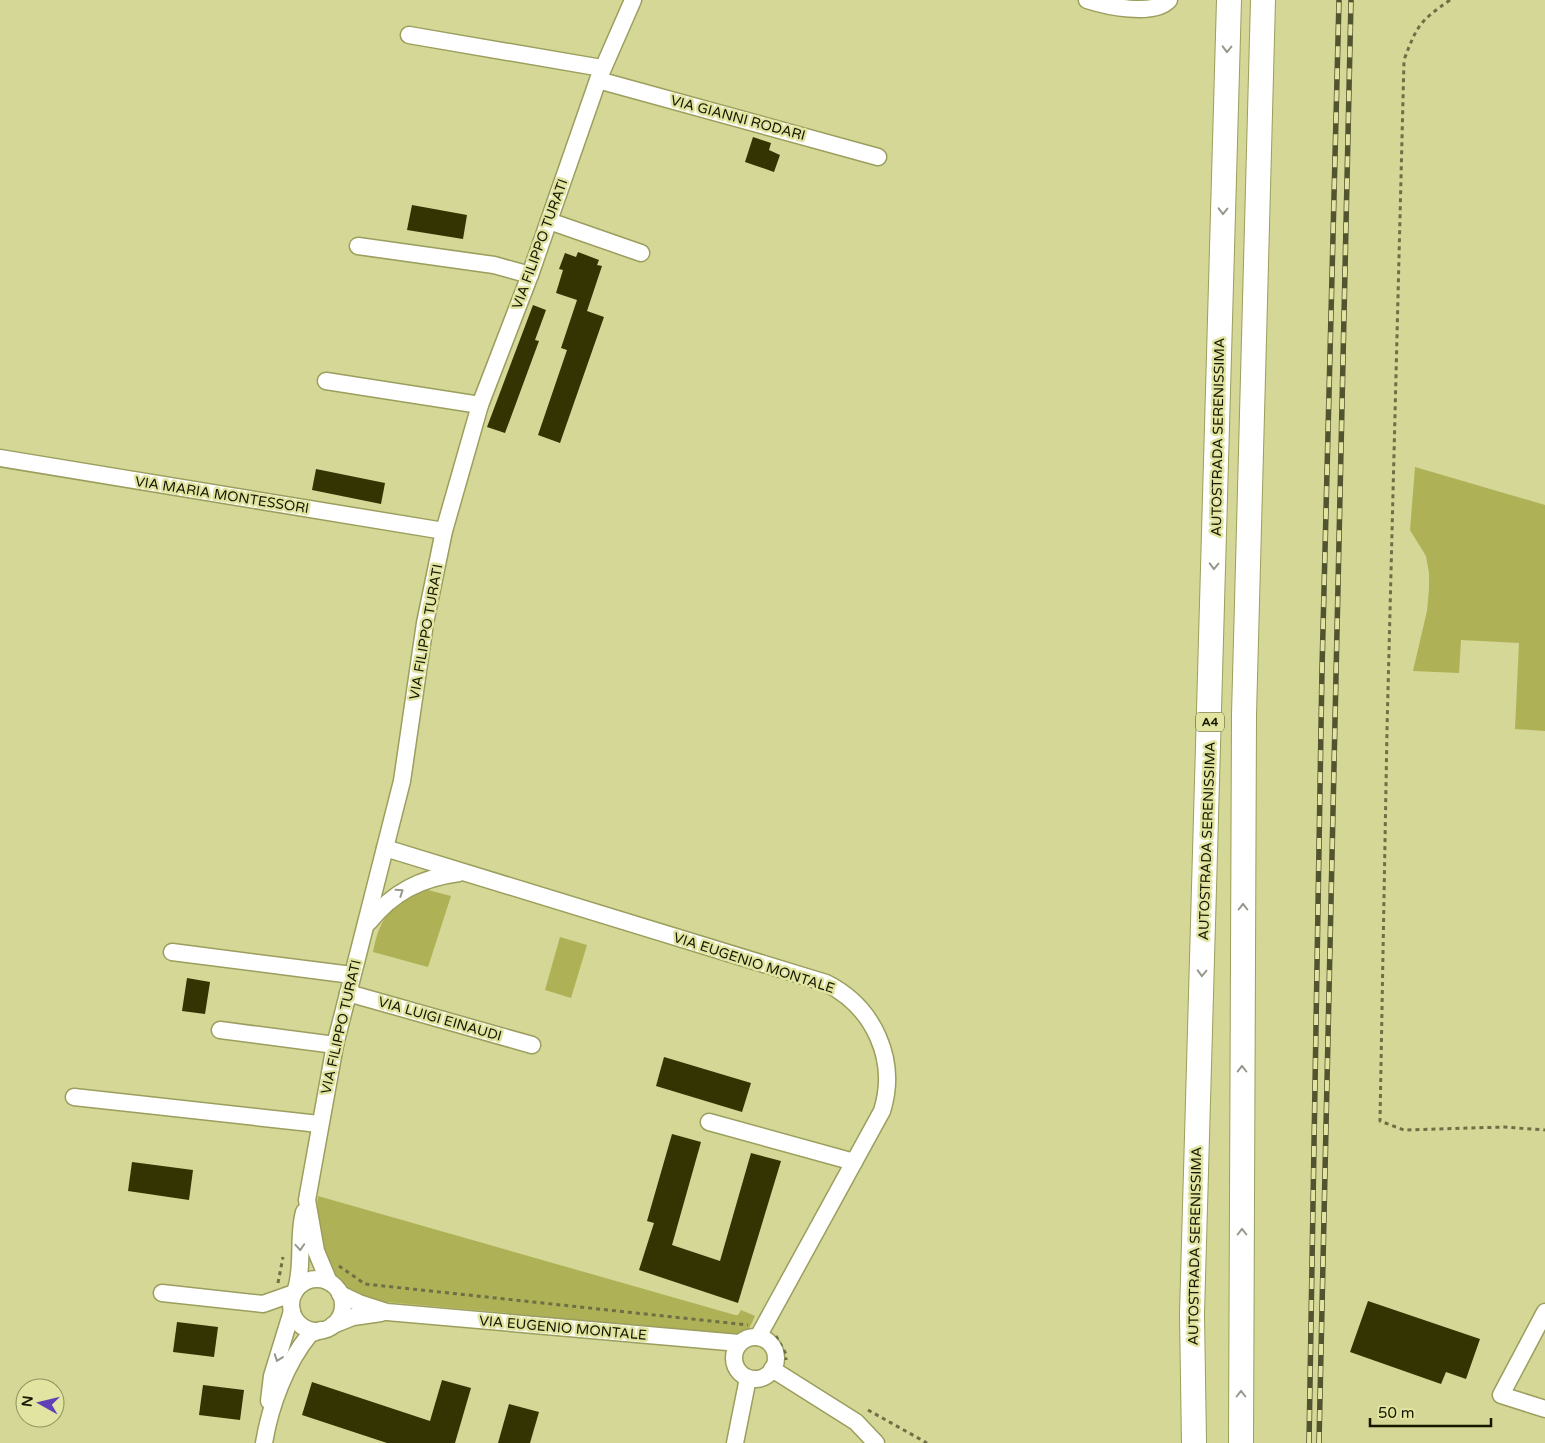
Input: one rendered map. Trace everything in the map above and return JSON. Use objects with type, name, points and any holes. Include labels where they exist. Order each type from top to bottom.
[{"type":"highway","name":"AUTOSTRADA SERENISSIMA","points":[[1194,1443],[1192,1314],[1211,708],[1229,0]]},
{"type":"highway","name":"A4","points":[[1240,1443],[1244,715],[1263,0]]},
{"type":"street","name":"VIA FILIPPO TURATI","points":[[340,1294],[329,1282],[316,1251],[306,1205],[319,1124],[335,1045],[402,781],[426,623],[444,531],[480,405],[530,275],[600,74],[633,0]]},
{"type":"street","points":[[1087,0],[1138,9],[1156,8],[1169,0]]},
{"type":"street","name":"VIA GIANNI RODARI","points":[[409,35],[600,74],[878,157]]},
{"type":"street","points":[[549,221],[642,253]]},
{"type":"street","points":[[358,246],[494,265],[530,275]]},
{"type":"street","points":[[326,381],[480,405]]},
{"type":"street","name":"VIA MARIA MONTESSORI","points":[[0,458],[444,531]]},
{"type":"street","name":"VIA EUGENIO MONTALE","points":[[384,848],[826,984],[844,994],[856,1004],[874,1028],[885,1055],[888,1072],[886,1096],[882,1111],[761,1332]]},
{"type":"street","name":"VIA EUGENIO MONTALE","points":[[366,926],[380,909],[405,888],[432,878],[463,872]]},
{"type":"street","points":[[172,952],[352,975]]},
{"type":"street","name":"VIA LUIGI EINAUDI","points":[[348,993],[532,1045]]},
{"type":"street","points":[[220,1030],[335,1045]]},
{"type":"street","points":[[74,1097],[319,1124]]},
{"type":"street","points":[[709,1122],[854,1162]]},
{"type":"street","points":[[264,1443],[272,1376],[290,1316],[302,1264],[300,1232],[306,1205]]},
{"type":"street","points":[[263,1304],[295,1291],[303,1283],[312,1279],[329,1282]]},
{"type":"street","points":[[162,1294],[263,1304],[290,1316],[306,1328],[326,1328],[336,1322],[342,1308],[340,1294]]},
{"type":"street","points":[[340,1294],[358,1303],[387,1312]]},
{"type":"street","points":[[267,1426],[283,1382],[293,1361],[310,1334],[353,1317],[387,1312]]},
{"type":"street","name":"VIA EUGENIO MONTALE","points":[[387,1312],[740,1343]]},
{"type":"street","points":[[1545,1312],[1501,1395],[1545,1408]]},
{"type":"street","points":[[761,1332],[764,1339],[774,1349],[775,1363],[772,1369],[762,1378],[748,1378],[742,1374],[734,1363],[735,1349],[740,1343],[761,1332]]},
{"type":"street","points":[[772,1369],[856,1422],[876,1443]]},
{"type":"street","points":[[735,1443],[748,1378]]},
{"type":"path","points":[[1450,0],[1423,19],[1413,36],[1404,60],[1386,730],[1380,1121],[1404,1130],[1504,1127],[1545,1130]]},
{"type":"path","points":[[335,1263],[365,1284],[761,1332]]},
{"type":"shaded area","points":[[1415,467],[1545,505],[1545,731],[1515,729],[1519,643],[1461,640],[1459,673],[1413,671],[1427,611],[1429,589],[1426,556],[1410,530]]},
{"type":"shaded area","points":[[424,889],[451,896],[428,967],[373,952],[379,929],[389,913],[404,900]]},
{"type":"shaded area","points":[[560,937],[587,945],[571,998],[545,990]]},
{"type":"shaded area","points":[[318,1196],[735,1315],[738,1315],[741,1310],[755,1316],[749,1329],[736,1334],[375,1301],[342,1285],[330,1269],[320,1234],[317,1210]]},
{"type":"building","points":[[753,137],[771,143],[769,150],[780,155],[774,172],[745,162]]},
{"type":"building","points":[[412,205],[467,215],[463,239],[407,230]]},
{"type":"building","points":[[578,252],[599,260],[597,265],[602,266],[587,311],[604,317],[560,443],[538,435],[567,350],[561,348],[577,300],[556,293],[563,270],[559,269],[565,253],[576,257]]},
{"type":"building","points":[[533,305],[546,310],[535,340],[539,341],[505,433],[487,427]]},
{"type":"building","points":[[316,469],[385,483],[381,504],[312,490]]},
{"type":"building","points":[[187,978],[210,982],[205,1014],[182,1011]]},
{"type":"building","points":[[664,1057],[751,1083],[742,1112],[656,1086]]},
{"type":"building","points":[[672,1134],[701,1142],[672,1245],[720,1261],[751,1153],[781,1161],[738,1303],[639,1270],[654,1223],[647,1221]]},
{"type":"building","points":[[132,1162],[193,1170],[189,1200],[128,1191]]},
{"type":"building","points":[[1368,1301],[1480,1339],[1466,1379],[1446,1372],[1441,1384],[1350,1352]]},
{"type":"building","points":[[177,1322],[218,1327],[214,1357],[173,1352]]},
{"type":"building","points":[[442,1380],[471,1388],[455,1443],[387,1443],[302,1415],[312,1382],[430,1421]]},
{"type":"building","points":[[203,1385],[244,1390],[240,1420],[199,1415]]},
{"type":"building","points":[[509,1404],[539,1412],[530,1443],[498,1443]]},
{"type":"railway","points":[[1309,1443],[1322,669],[1339,0]]},
{"type":"railway","points":[[1319,1443],[1351,0]]}]
